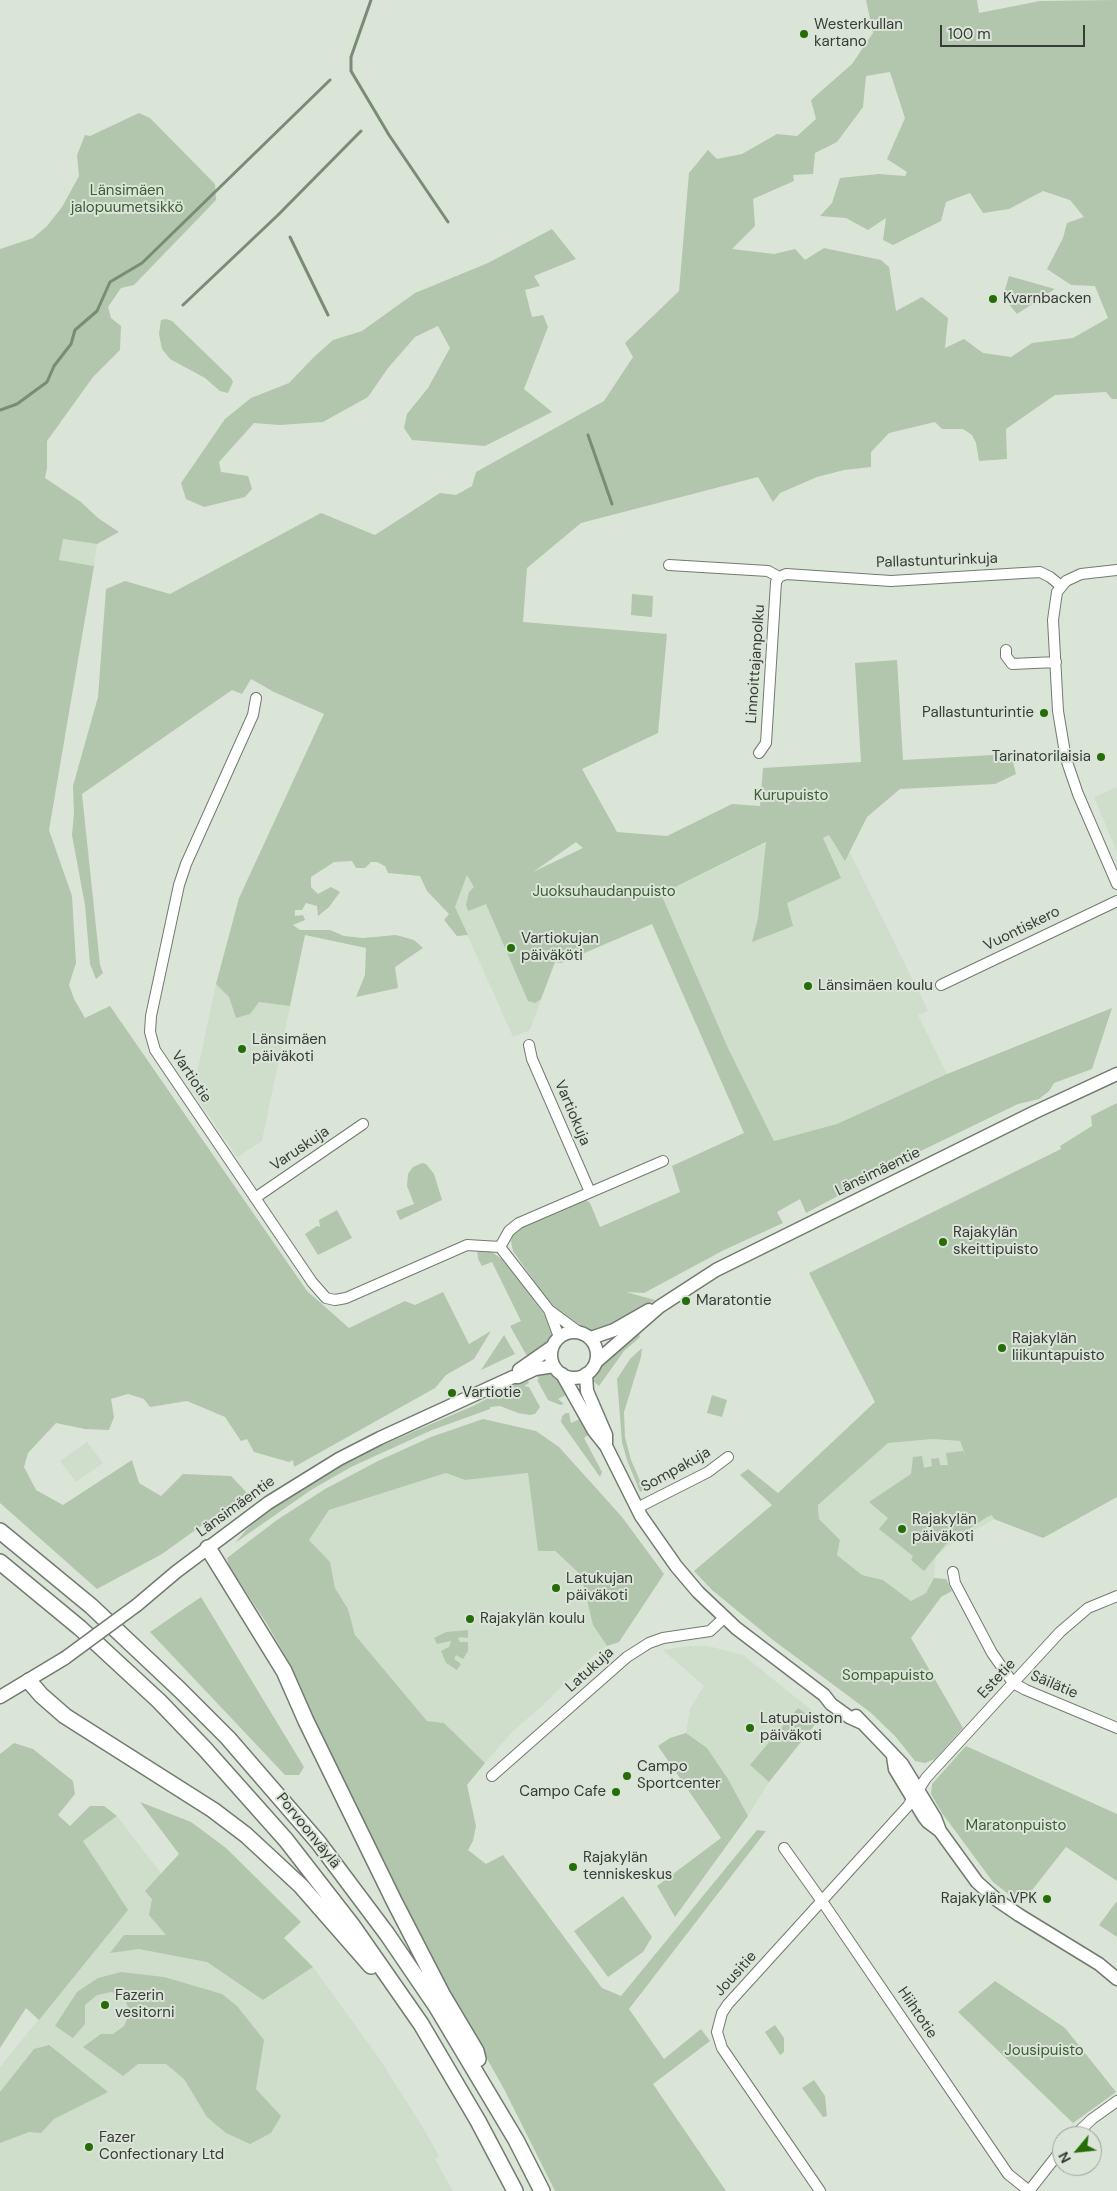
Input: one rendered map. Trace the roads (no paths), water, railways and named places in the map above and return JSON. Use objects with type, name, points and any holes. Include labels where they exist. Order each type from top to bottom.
[{"type":"highway","name":"Porvoonväylä","points":[[0,1531],[91,1606],[133,1644],[228,1738],[289,1806],[351,1884],[436,2006],[487,2089],[542,2191]]},
{"type":"highway","points":[[208,1548],[284,1671],[306,1721],[399,1910],[442,1994],[476,2051],[487,2089]]},
{"type":"highway","name":"Porvoonväylä","points":[[0,1562],[116,1660],[172,1715],[286,1840],[352,1925],[420,2024],[478,2121],[515,2191]]},
{"type":"highway","points":[[29,1681],[41,1696],[65,1716],[213,1810],[246,1835],[301,1886],[420,2024]]},
{"type":"main road","name":"Länsimäentie","points":[[596,1362],[659,1307],[716,1270],[1035,1112],[1117,1074]]},
{"type":"main road","name":"Länsimäentie","points":[[585,1335],[614,1330],[635,1317],[659,1307]]},
{"type":"main road","points":[[558,1370],[572,1377],[586,1374],[596,1362],[597,1350],[585,1335],[568,1332],[556,1342],[551,1357],[558,1370],[598,1438],[606,1446],[637,1508],[676,1566],[724,1618],[761,1649],[824,1695],[835,1698],[853,1712],[860,1722],[871,1731],[893,1756],[895,1769],[916,1794],[928,1822],[940,1831],[962,1864],[997,1900],[1099,1964],[1117,1979]]},
{"type":"main road","name":"Länsimäentie","points":[[513,1377],[516,1372],[556,1342]]},
{"type":"main road","name":"Länsimäentie","points":[[0,1698],[65,1658],[274,1499],[339,1459],[380,1438],[513,1377],[518,1377],[535,1369],[558,1370]]},
{"type":"main road","points":[[586,1374],[587,1391],[606,1435],[606,1446]]},
{"type":"street","points":[[669,565],[768,571],[779,577]]},
{"type":"street","points":[[1117,570],[1081,574],[1066,581],[1061,586],[1054,607],[1058,711],[1067,763],[1117,884]]},
{"type":"street","name":"Pallastunturinkuja","points":[[779,577],[786,574],[891,581],[1040,572],[1061,586]]},
{"type":"street","name":"Linnoittajanpolku","points":[[759,753],[766,743],[776,582],[779,577]]},
{"type":"street","points":[[1006,650],[1006,656],[1012,664],[1056,662]]},
{"type":"street","name":"Vartiotie","points":[[256,698],[253,715],[186,864],[179,884],[154,1002],[150,1032],[155,1050],[162,1063],[321,1294],[330,1299],[341,1300],[467,1245],[500,1247]]},
{"type":"street","name":"Vuontiskero","points":[[941,985],[1117,900]]},
{"type":"street","name":"Vartiokuja","points":[[529,1044],[532,1059],[590,1192]]},
{"type":"street","name":"Varuskuja","points":[[254,1198],[363,1124]]},
{"type":"street","points":[[585,1335],[549,1310],[500,1247],[509,1231],[519,1223],[663,1161]]},
{"type":"street","points":[[549,1310],[556,1342]]},
{"type":"street","name":"Sompakuja","points":[[637,1508],[708,1472],[728,1457]]},
{"type":"street","name":"Säilätie","points":[[954,1572],[955,1583],[992,1653],[1013,1683],[1117,1728]]},
{"type":"street","name":"Estetie","points":[[916,1794],[926,1778],[1076,1616],[1088,1608],[1117,1596]]},
{"type":"street","name":"Latukuja","points":[[492,1776],[626,1657],[656,1640],[710,1631],[724,1618]]},
{"type":"street","name":"Jousitie","points":[[820,2191],[722,2048],[717,2032],[718,2022],[728,2004],[908,1806],[916,1794]]},
{"type":"street","name":"Hiihtotie","points":[[784,1848],[822,1900],[1008,2174],[1029,2191]]},
{"type":"street","points":[[1085,2126],[1117,2100]]},
{"type":"street","points":[[1029,2191],[1052,2162]]},
{"type":"waterway","points":[[371,0],[351,57],[351,71],[389,135],[448,222]]},
{"type":"waterway","points":[[0,410],[17,404],[47,382],[54,366],[71,344],[75,330],[97,311],[110,282],[142,263],[330,80]]},
{"type":"waterway","points":[[183,305],[278,215],[361,131]]},
{"type":"waterway","points":[[290,237],[328,315]]},
{"type":"waterway","points":[[588,435],[612,504]]},
{"type":"place","name":"Westerkullan kartano","points":[[804,34]]},
{"type":"place","name":"Kvarnbacken","points":[[993,299]]},
{"type":"place","name":"Pallastunturintie","points":[[1044,713]]},
{"type":"place","name":"Tarinatorilaisia","points":[[1101,757]]},
{"type":"place","name":"Vartiokujan päiväköti","points":[[511,948]]},
{"type":"place","name":"Länsimäen koulu","points":[[808,986]]},
{"type":"place","name":"Länsimäen päiväkoti","points":[[242,1049]]},
{"type":"place","name":"Rajakylän skeittipuisto","points":[[943,1242]]},
{"type":"place","name":"Maratontie","points":[[686,1301]]},
{"type":"place","name":"Rajakylän liikuntapuisto","points":[[1002,1348]]},
{"type":"place","name":"Vartiotie","points":[[452,1393]]},
{"type":"place","name":"Rajakylän päiväkoti","points":[[902,1529]]},
{"type":"place","name":"Latukujan päiväkoti","points":[[556,1588]]},
{"type":"place","name":"Rajakylän koulu","points":[[470,1619]]},
{"type":"place","name":"Latupuiston päiväkoti","points":[[750,1728]]},
{"type":"place","name":"Campo Sportcenter","points":[[627,1776]]},
{"type":"place","name":"Campo Cafe","points":[[616,1792]]},
{"type":"place","name":"Rajakylän tenniskeskus","points":[[573,1867]]},
{"type":"place","name":"Rajakylän VPK","points":[[1047,1899]]},
{"type":"place","name":"Fazerin vesitorni","points":[[105,2005]]},
{"type":"place","name":"Fazer Confectionary Ltd","points":[[89,2147]]},
{"type":"park label","name":"Länsimäen jalopuumetsikkö","points":[[127,200]]},
{"type":"park label","name":"Kurupuisto","points":[[791,796]]},
{"type":"park label","name":"Juoksuhaudanpuisto","points":[[604,892]]},
{"type":"park label","name":"Sompapuisto","points":[[888,1676]]},
{"type":"park label","name":"Maratonpuisto","points":[[1016,1826]]},
{"type":"park label","name":"Jousipuisto","points":[[1044,2051]]}]
